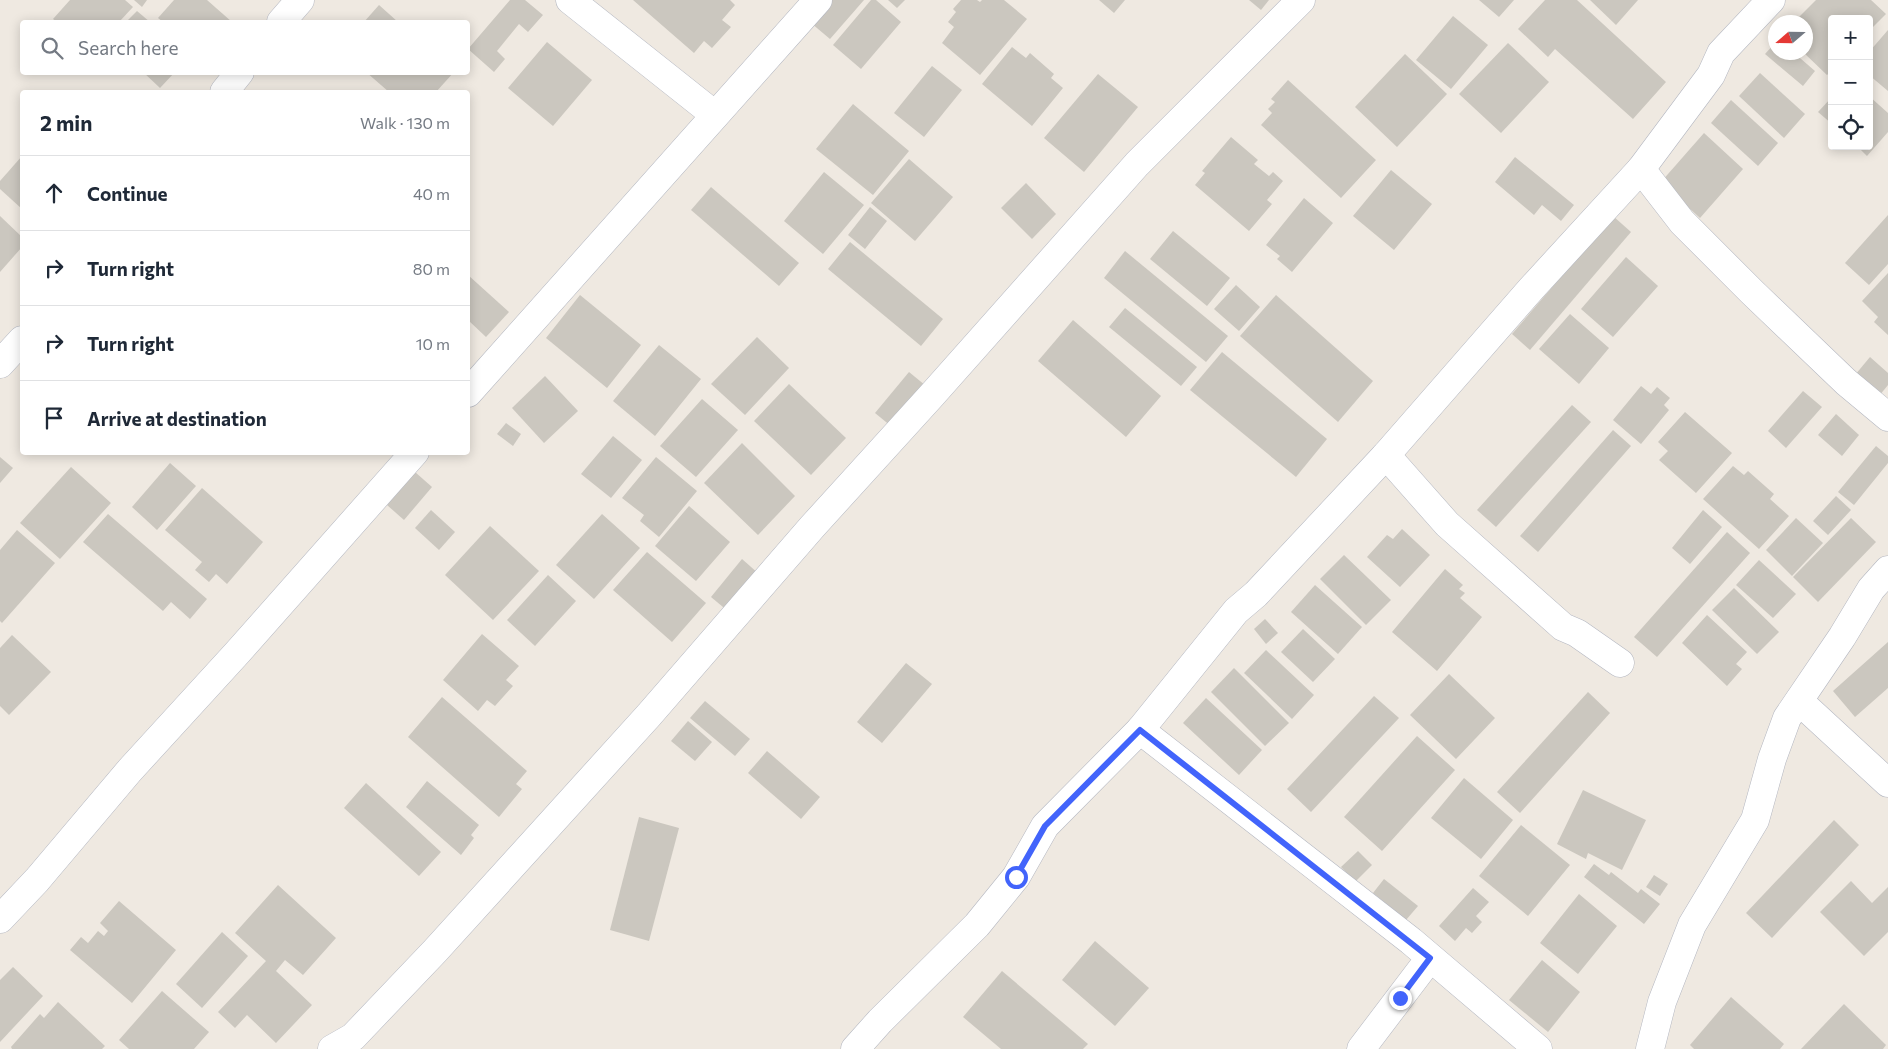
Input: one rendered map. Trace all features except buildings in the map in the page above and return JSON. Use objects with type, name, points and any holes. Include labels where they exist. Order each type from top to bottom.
[{"type":"street","points":[[284,20],[300,0]]},
{"type":"street","points":[[570,0],[715,115]]},
{"type":"street","points":[[470,391],[818,0]]},
{"type":"street","points":[[332,1049],[353,1037],[649,715],[812,527],[946,380],[1137,164],[1301,0]]},
{"type":"street","points":[[855,1049],[880,1021],[977,925],[1016,877],[1045,826],[1140,730],[1236,611],[1256,594],[1386,455],[1531,289],[1641,169],[1711,75],[1721,53],[1771,0]]},
{"type":"street","points":[[226,90],[238,75]]},
{"type":"street","points":[[1641,169],[1682,222],[1846,382],[1888,416]]},
{"type":"street","points":[[0,364],[20,342]]},
{"type":"street","points":[[0,919],[37,880],[130,770],[237,653],[412,455]]},
{"type":"street","points":[[1386,455],[1454,531],[1562,627],[1577,633],[1620,663]]},
{"type":"street","points":[[1650,1049],[1662,1002],[1692,925],[1754,820],[1787,718],[1842,637],[1871,590],[1888,570]]},
{"type":"street","points":[[1799,701],[1888,783]]},
{"type":"street","points":[[1140,730],[1430,958],[1538,1049]]},
{"type":"street","points":[[1361,1049],[1430,958]]},
{"type":"route","points":[[1016,877],[1045,826],[1140,730],[1411,941],[1430,958],[1400,998]]}]
